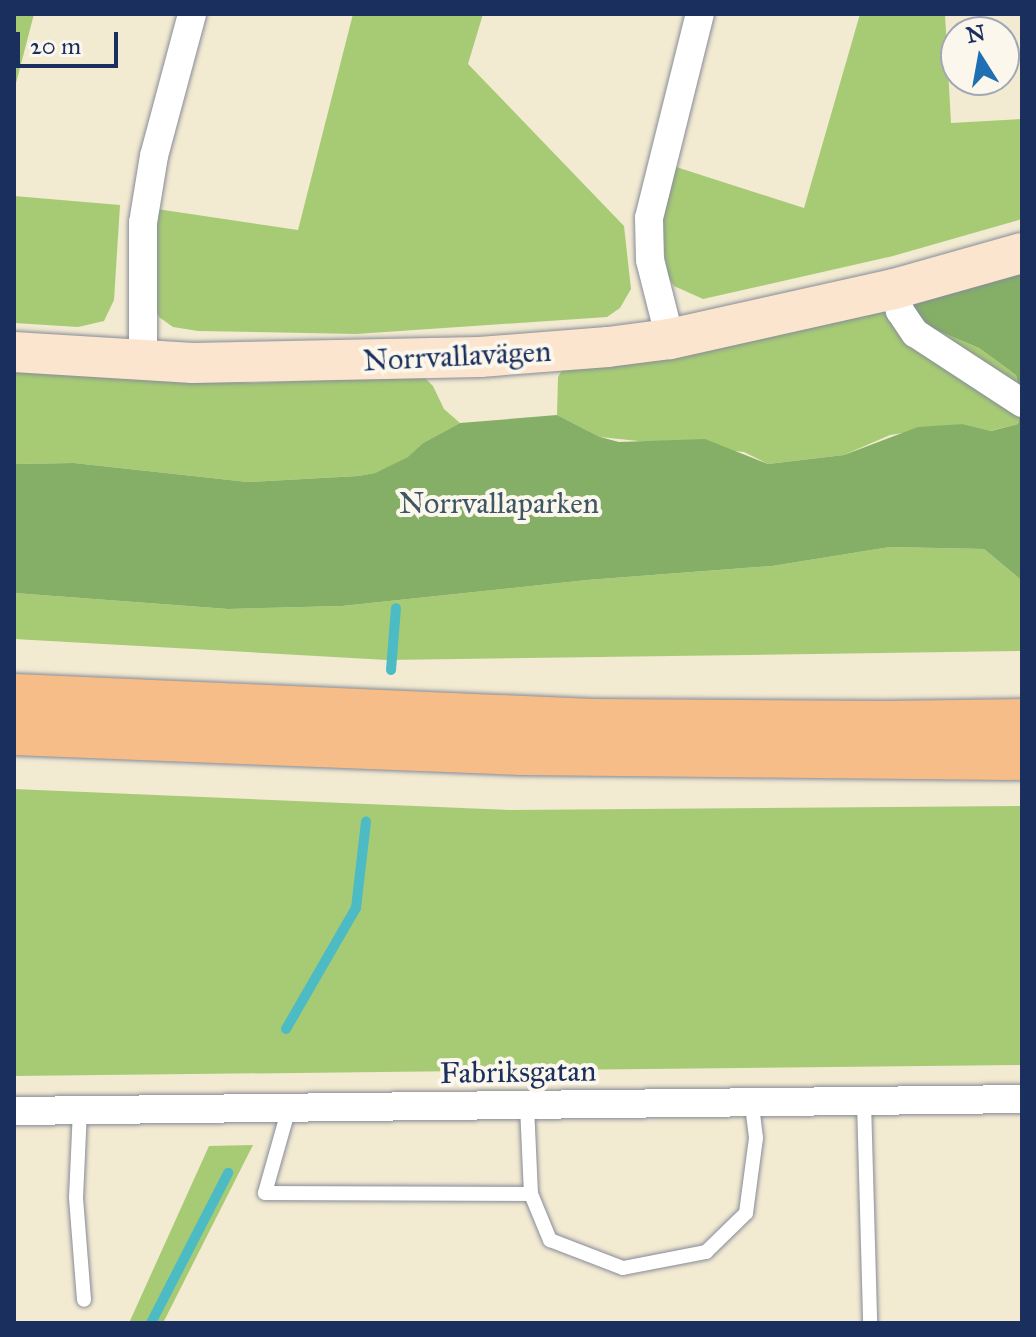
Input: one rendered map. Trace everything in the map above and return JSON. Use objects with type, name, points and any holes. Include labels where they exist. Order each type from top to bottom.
[{"type":"highway","points":[[14,696],[592,721],[1022,721]]},
{"type":"highway","points":[[14,733],[522,753],[1022,758]]},
{"type":"street","points":[[143,358],[143,223],[154,156],[192,14]]},
{"type":"street","points":[[670,339],[650,260],[649,218],[700,14]]},
{"type":"street","name":"Norrvallavägen","points":[[14,352],[193,363],[433,359],[608,347],[670,339],[894,289],[1022,253]]},
{"type":"street","points":[[894,289],[900,311],[915,333],[1022,403]]},
{"type":"street","name":"Fabriksgatan","points":[[14,1111],[1022,1099]]},
{"type":"lane","points":[[864,1102],[870,1323]]},
{"type":"lane","points":[[527,1106],[531,1194],[550,1240],[623,1268],[706,1252],[746,1213],[756,1138],[752,1103]]},
{"type":"lane","points":[[289,1108],[265,1193],[531,1194]]},
{"type":"lane","points":[[80,1110],[76,1198],[84,1300]]},
{"type":"green space","points":[[14,14],[34,14],[14,91]]},
{"type":"green space","points":[[353,14],[483,14],[468,64],[624,226],[631,289],[620,308],[607,317],[356,334],[198,331],[173,327],[159,317],[152,304],[157,209],[298,230]]},
{"type":"green space","points":[[860,14],[945,14],[940,16],[940,96],[950,96],[951,123],[1022,119],[1022,219],[893,256],[703,299],[674,286],[668,276],[658,215],[670,165],[804,208]]},
{"type":"green space","points":[[14,196],[120,205],[114,300],[104,321],[78,327],[14,323]]},
{"type":"green space","points":[[1022,265],[1022,400],[1016,375],[979,348],[934,329],[911,310],[920,293]]},
{"type":"green space","points":[[920,293],[911,309],[934,329],[979,348],[1016,375],[1022,400],[1018,424],[990,431],[963,424],[890,435],[844,455],[768,464],[744,452],[600,437],[557,415],[558,377],[565,365]]},
{"type":"green space","points":[[14,371],[254,383],[423,376],[433,386],[444,409],[460,423],[423,443],[409,457],[375,473],[358,476],[248,482],[74,463],[14,464]]},
{"type":"green space","name":"Norrvallaparken","points":[[1022,403],[1022,591],[1020,579],[984,549],[890,547],[772,566],[587,580],[342,606],[228,609],[14,593],[14,464],[74,463],[248,482],[358,476],[375,473],[408,457],[423,443],[460,423],[557,415],[600,437],[619,442],[705,439],[768,464],[844,455],[918,427],[963,424],[991,431],[1018,424]]},
{"type":"green space","points":[[890,547],[984,549],[1020,579],[1022,651],[387,660],[14,639],[14,593],[228,609],[342,606],[587,580],[772,566]]},
{"type":"green space","points":[[14,789],[510,810],[1022,806],[1022,1065],[14,1076]]},
{"type":"green space","points":[[253,1145],[163,1323],[129,1323],[209,1146]]},
{"type":"waterway","points":[[391,670],[396,608]]},
{"type":"waterway","points":[[286,1029],[356,908],[366,822]]},
{"type":"waterway","points":[[151,1323],[228,1173]]}]
